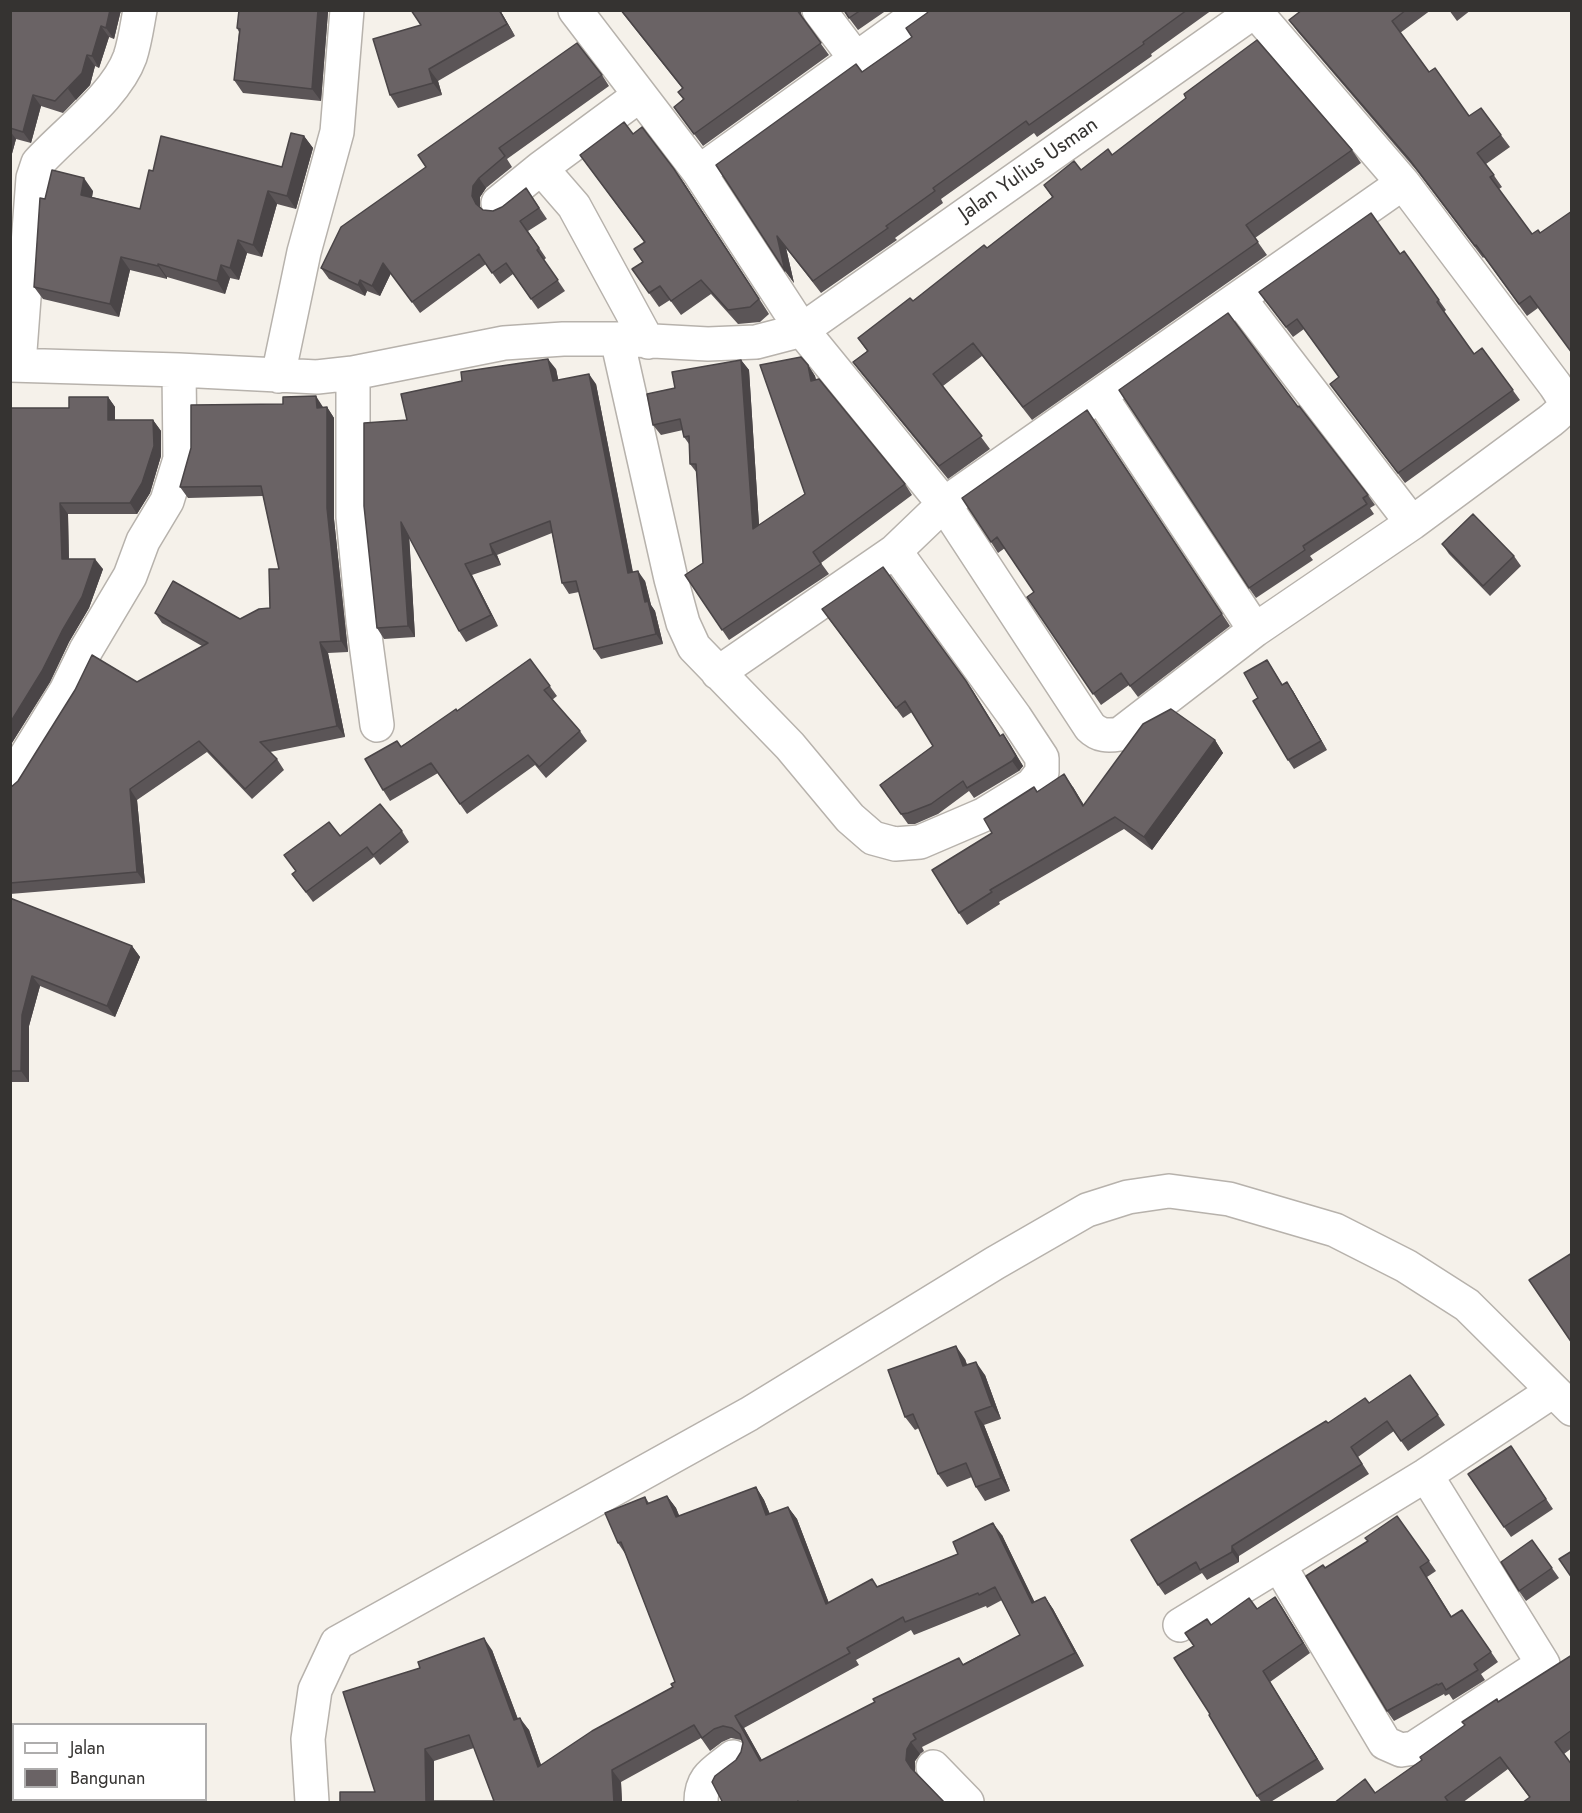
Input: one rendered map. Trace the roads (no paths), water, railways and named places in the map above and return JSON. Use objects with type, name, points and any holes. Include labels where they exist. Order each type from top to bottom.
[{"type":"street","points":[[140,10],[130,57],[120,76],[107,93],[38,163],[33,178],[15,364],[317,377],[353,373],[504,343],[563,339],[708,344],[756,342],[802,330]]},
{"type":"street","points":[[278,376],[304,252],[337,132],[347,10]]},
{"type":"street","points":[[575,10],[699,172],[802,330],[944,504],[1096,733],[1110,736],[1120,734],[1255,630],[1412,523],[1550,422],[1565,406],[1563,397],[1555,385],[1403,183],[1255,11]]},
{"type":"street","points":[[819,10],[856,59]]},
{"type":"street","points":[[699,172],[924,10]]},
{"type":"street","name":"Jalan Yulius Usman","points":[[802,330],[1255,11]]},
{"type":"street","points":[[498,203],[541,168],[640,95]]},
{"type":"street","points":[[541,168],[574,206],[633,341],[671,579],[683,623],[694,647],[790,746],[850,818],[873,838],[895,844],[920,842],[983,815],[1032,785],[1042,772],[1042,758],[1015,717],[895,551]]},
{"type":"street","points":[[718,673],[895,551],[944,504],[1403,183]]},
{"type":"street","points":[[1239,298],[1412,523]]},
{"type":"street","points":[[10,782],[66,691],[86,650],[130,576],[143,541],[167,501],[180,459],[179,370]]},
{"type":"street","points":[[353,373],[353,517],[363,621],[377,725]]},
{"type":"street","points":[[1100,395],[1255,630]]},
{"type":"street","points":[[312,1803],[308,1739],[315,1690],[337,1643],[749,1414],[1087,1210],[1128,1197],[1169,1191],[1229,1199],[1335,1230],[1406,1266],[1467,1305],[1562,1400],[1426,1475],[1180,1625]]},
{"type":"street","points":[[1279,1565],[1385,1743],[1401,1750],[1414,1748],[1543,1664],[1426,1475]]},
{"type":"street","points":[[701,1803],[701,1789],[706,1778],[733,1757]]},
{"type":"street","points":[[933,1767],[967,1803]]}]
